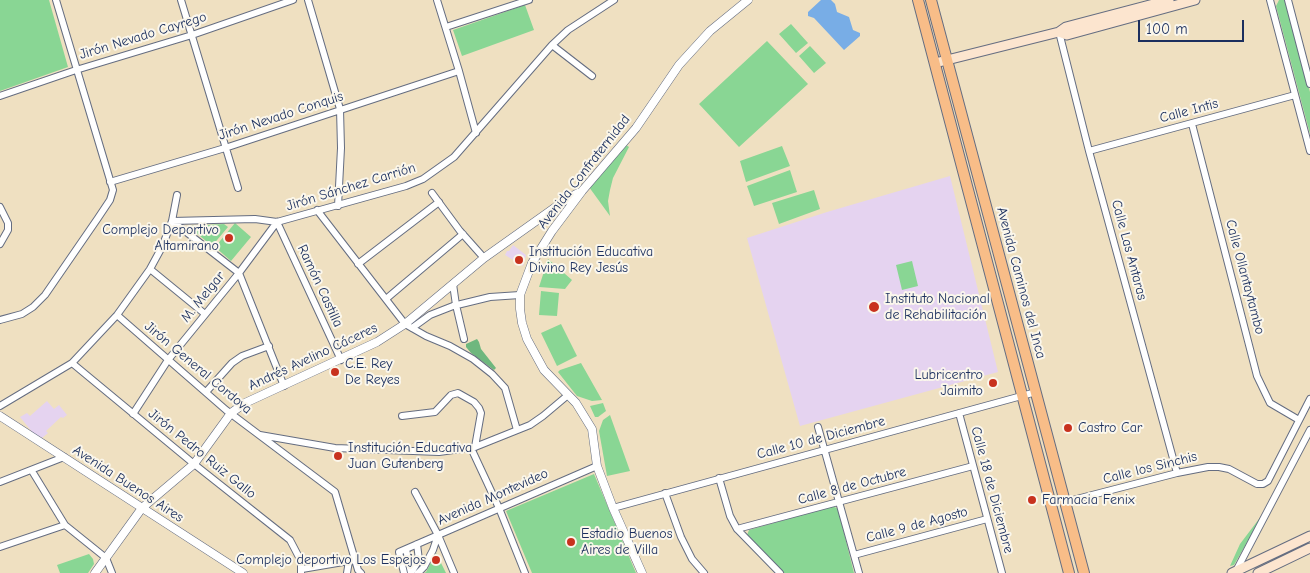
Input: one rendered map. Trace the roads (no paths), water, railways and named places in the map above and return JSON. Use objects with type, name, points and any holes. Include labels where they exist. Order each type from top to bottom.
[{"type":"main road","name":"Avenida Caminos del Inca","points":[[918,0],[1070,573]]},
{"type":"main road","name":"Avenida Caminos del Inca","points":[[932,0],[1084,573]]},
{"type":"main road","points":[[935,63],[1059,32],[1066,28],[1162,3],[1195,0]]},
{"type":"main road","points":[[1234,572],[1310,536]]},
{"type":"main road","points":[[1258,573],[1310,548]]},
{"type":"street","points":[[0,320],[22,314],[33,307],[45,295],[110,200],[113,190],[56,0]]},
{"type":"street","points":[[181,0],[238,188]]},
{"type":"street","name":"Jirón Nevado Cayrego","points":[[0,96],[76,70],[192,35],[293,0]]},
{"type":"street","points":[[308,0],[340,109],[341,148],[338,206]]},
{"type":"street","points":[[438,0],[476,132]]},
{"type":"street","points":[[446,27],[529,0]]},
{"type":"street","name":"Jirón Sánchez Carrión","points":[[277,222],[406,186],[422,179],[454,157],[552,45],[568,30],[614,0]]},
{"type":"street","name":"Avenida Confraternidad","points":[[642,573],[613,508],[597,466],[592,429],[576,403],[544,370],[527,339],[522,323],[520,295],[532,263],[552,231],[582,191],[636,128],[679,65],[710,31],[748,0]]},
{"type":"street","points":[[1270,0],[1309,147]]},
{"type":"street","points":[[1288,0],[1310,84]]},
{"type":"street","name":"Calle Las Antaras","points":[[1059,32],[1089,151],[1177,473]]},
{"type":"street","points":[[552,45],[592,76]]},
{"type":"street","name":"Jirón Nevado Conquis","points":[[110,182],[225,148],[459,71]]},
{"type":"street","name":"Calle Intis","points":[[1089,151],[1295,95]]},
{"type":"street","name":"Calle Ollantaytambo","points":[[1192,124],[1257,376],[1270,403],[1299,420]]},
{"type":"street","name":"Andrés Avelino Cáceres","points":[[95,573],[142,508],[194,464],[231,413],[245,403],[342,360],[408,326],[484,258],[567,199],[582,191]]},
{"type":"street","points":[[432,193],[484,258]]},
{"type":"street","points":[[0,406],[72,363],[117,315],[150,269],[162,247],[172,221],[177,195]]},
{"type":"street","points":[[358,264],[439,202]]},
{"type":"street","points":[[0,207],[8,223],[8,230],[0,244]]},
{"type":"street","points":[[317,210],[408,326],[450,346],[492,374],[505,388],[517,430]]},
{"type":"street","points":[[172,221],[255,219],[277,222]]},
{"type":"street","points":[[172,221],[239,273],[284,386]]},
{"type":"street","name":"M. Melgar","points":[[133,414],[168,360],[239,273],[277,222]]},
{"type":"street","name":"Ramón Castilla","points":[[277,222],[342,360]]},
{"type":"street","points":[[386,299],[463,234]]},
{"type":"street","points":[[150,269],[205,314]]},
{"type":"street","points":[[453,284],[464,339]]},
{"type":"street","points":[[408,326],[456,305],[490,297],[520,295]]},
{"type":"street","name":"Jirón General Cordova","points":[[117,315],[258,435],[335,492],[352,561]]},
{"type":"street","points":[[206,392],[232,363],[242,356],[269,346]]},
{"type":"street","name":"Jirón Pedro Ruiz Gallo","points":[[72,363],[194,464],[290,540],[301,561],[301,571]]},
{"type":"street","name":"Calle 10 de Diciembre","points":[[613,508],[1036,392]]},
{"type":"street","points":[[402,416],[435,412],[451,395],[458,393],[474,402],[479,408],[481,413],[473,447],[526,573]]},
{"type":"street","points":[[258,435],[335,448],[439,452],[473,447],[517,430],[543,416],[568,396]]},
{"type":"street","points":[[1299,420],[1310,399]]},
{"type":"street","name":"Calle 18 de Diciembre","points":[[959,413],[1000,573]]},
{"type":"street","name":"Avenida Buenos Aires","points":[[0,416],[243,573]]},
{"type":"street","name":"Calle los Sinchis","points":[[1065,502],[1208,466],[1229,469],[1257,484],[1263,484],[1268,481],[1299,420]]},
{"type":"street","points":[[818,427],[859,573]]},
{"type":"street","points":[[1234,572],[1310,430]]},
{"type":"street","points":[[0,482],[64,458]]},
{"type":"street","name":"Avenida Montevideo","points":[[404,573],[399,552],[597,466]]},
{"type":"street","name":"Calle 8 de Octubre","points":[[737,529],[973,466]]},
{"type":"street","points":[[32,471],[65,525],[106,558],[112,573]]},
{"type":"street","points":[[720,478],[730,516],[737,529],[780,573]]},
{"type":"street","points":[[415,492],[438,535],[454,573]]},
{"type":"street","points":[[665,493],[692,559],[704,573]]},
{"type":"street","name":"Calle 9 de Agosto","points":[[854,555],[987,519]]},
{"type":"street","points":[[0,547],[65,525]]},
{"type":"street","points":[[418,573],[424,567],[433,550],[438,535]]},
{"type":"street","points":[[411,573],[418,560],[417,544]]},
{"type":"street","points":[[406,549],[411,573]]},
{"type":"street","points":[[301,571],[352,561]]},
{"type":"street","points":[[347,573],[352,561]]},
{"type":"street","points":[[352,561],[361,573]]},
{"type":"water","points":[[821,0],[831,0],[835,4],[837,12],[849,17],[853,30],[860,33],[860,36],[844,50],[814,18],[808,16],[808,12]]},
{"type":"place","name":"Complejo Deportivo Altamirano","points":[[229,238]]},
{"type":"place","name":"Institución Educativa Divino Rey Jesús","points":[[519,260]]},
{"type":"place","name":"Instituto Nacional de Rehabilitación","points":[[874,307]]},
{"type":"place","name":"C.E. Rey De Reyes","points":[[335,372]]},
{"type":"place","name":"Lubricentro Jaimito","points":[[993,383]]},
{"type":"place","name":"Castro Car","points":[[1068,428]]},
{"type":"place","name":"Institución Educativa Juan Gutenberg","points":[[338,456]]},
{"type":"place","name":"Farmacia Fenix","points":[[1032,500]]},
{"type":"place","name":"Estadio Buenos Aires de Villa","points":[[571,542]]},
{"type":"place","name":"Complejo deportivo Los Espejos","points":[[436,560]]}]
